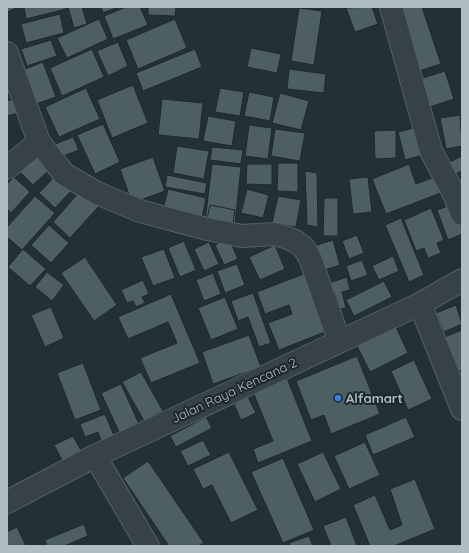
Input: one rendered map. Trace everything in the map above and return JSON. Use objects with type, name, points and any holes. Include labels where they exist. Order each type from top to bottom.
[{"type":"street","points":[[391,7],[431,150],[454,194],[462,214]]},
{"type":"street","points":[[7,52],[39,142],[64,174],[118,203],[207,229],[242,236],[274,234],[295,241],[304,248],[310,258],[339,340]]},
{"type":"street","points":[[7,168],[39,142]]},
{"type":"street","name":"Jalan Raya Kencana 2","points":[[7,502],[96,456],[339,340],[420,304],[462,280]]},
{"type":"street","points":[[420,304],[462,409]]},
{"type":"street","points":[[96,456],[148,546]]},
{"type":"building","points":[[7,7],[19,7],[7,12]]},
{"type":"building","points":[[24,7],[65,7],[66,9],[26,19]]},
{"type":"building","points":[[68,7],[82,7],[87,24],[74,28]]},
{"type":"building","points":[[101,7],[119,7],[103,13]]},
{"type":"building","points":[[126,7],[140,7],[148,25],[113,39],[104,16]]},
{"type":"building","points":[[148,7],[176,7],[175,16],[148,15]]},
{"type":"building","points":[[372,7],[378,24],[355,32],[346,8]]},
{"type":"building","points":[[398,7],[422,7],[441,64],[419,71]]},
{"type":"building","points":[[299,8],[322,11],[314,65],[291,61]]},
{"type":"building","points":[[60,14],[64,33],[26,43],[21,24]]},
{"type":"building","points":[[99,19],[108,39],[67,58],[57,38]]},
{"type":"building","points":[[175,19],[187,48],[138,69],[126,40]]},
{"type":"building","points":[[51,40],[57,56],[27,66],[21,49]]},
{"type":"building","points":[[118,42],[128,66],[108,76],[97,51]]},
{"type":"building","points":[[251,48],[281,54],[277,73],[247,67]]},
{"type":"building","points":[[92,49],[104,77],[62,96],[50,68]]},
{"type":"building","points":[[195,49],[202,67],[143,91],[136,73]]},
{"type":"building","points":[[43,62],[56,97],[33,105],[20,71]]},
{"type":"building","points":[[289,69],[326,74],[324,93],[287,89]]},
{"type":"building","points":[[445,71],[454,99],[430,107],[420,79]]},
{"type":"building","points":[[133,85],[148,123],[112,138],[97,100]]},
{"type":"building","points":[[86,88],[100,119],[59,137],[45,107]]},
{"type":"building","points":[[220,88],[244,92],[240,116],[215,112]]},
{"type":"building","points":[[249,92],[274,97],[270,121],[244,116]]},
{"type":"building","points":[[280,93],[309,101],[301,130],[272,123]]},
{"type":"building","points":[[14,99],[19,113],[7,116],[7,101]]},
{"type":"building","points":[[162,99],[203,103],[199,139],[158,135]]},
{"type":"building","points":[[460,115],[462,146],[446,149],[440,118]]},
{"type":"building","points":[[208,116],[236,121],[232,146],[203,141]]},
{"type":"building","points":[[103,124],[120,162],[95,174],[77,135]]},
{"type":"building","points":[[249,125],[272,128],[268,159],[245,156]]},
{"type":"building","points":[[418,127],[426,154],[405,160],[398,132]]},
{"type":"building","points":[[275,129],[305,133],[300,161],[271,156]]},
{"type":"building","points":[[396,130],[396,158],[375,159],[374,131]]},
{"type":"building","points":[[73,137],[79,150],[58,158],[53,145]]},
{"type":"building","points":[[177,146],[209,151],[204,179],[173,173]]},
{"type":"building","points":[[212,147],[243,150],[241,164],[210,160]]},
{"type":"building","points":[[36,156],[49,170],[33,185],[19,171]]},
{"type":"building","points":[[462,156],[462,171],[449,177],[444,165]]},
{"type":"building","points":[[153,157],[165,191],[132,203],[120,169]]},
{"type":"building","points":[[278,163],[298,163],[298,192],[277,191]]},
{"type":"building","points":[[212,164],[241,167],[235,224],[205,221]]},
{"type":"building","points":[[247,164],[272,164],[272,185],[246,184]]},
{"type":"building","points":[[409,164],[416,184],[437,176],[443,192],[386,214],[372,179]]},
{"type":"building","points":[[305,171],[317,173],[318,227],[307,225]]},
{"type":"building","points":[[57,174],[73,189],[55,208],[39,193]]},
{"type":"building","points":[[167,175],[207,183],[205,194],[165,187]]},
{"type":"building","points":[[14,177],[30,192],[11,213],[7,209],[7,184]]},
{"type":"building","points":[[368,177],[372,212],[353,214],[349,179]]},
{"type":"building","points":[[168,189],[206,198],[202,218],[163,210]]},
{"type":"building","points":[[247,189],[269,195],[263,218],[241,213]]},
{"type":"building","points":[[81,190],[99,206],[70,238],[53,222]]},
{"type":"building","points":[[35,196],[55,213],[22,250],[7,237],[7,227]]},
{"type":"building","points":[[278,196],[301,200],[296,227],[272,223]]},
{"type":"building","points":[[324,198],[338,198],[338,236],[323,236]]},
{"type":"building","points":[[453,204],[462,227],[462,234],[448,240],[437,210]]},
{"type":"building","points":[[210,205],[235,210],[233,223],[207,219]]},
{"type":"building","points":[[431,208],[444,240],[437,243],[441,253],[428,258],[424,248],[416,251],[404,220]]},
{"type":"building","points":[[401,218],[424,275],[409,282],[385,225]]},
{"type":"building","points":[[49,225],[69,243],[51,263],[31,245]]},
{"type":"building","points":[[357,235],[364,253],[349,259],[342,241]]},
{"type":"building","points":[[229,239],[238,259],[224,265],[215,245]]},
{"type":"building","points":[[333,240],[340,265],[321,271],[314,246]]},
{"type":"building","points":[[184,241],[196,270],[180,277],[168,248]]},
{"type":"building","points":[[209,242],[219,264],[204,271],[194,249]]},
{"type":"building","points":[[275,245],[285,269],[260,280],[249,257]]},
{"type":"building","points":[[23,249],[46,269],[30,286],[8,267]]},
{"type":"building","points":[[164,249],[175,278],[153,286],[141,257]]},
{"type":"building","points":[[393,256],[399,271],[379,280],[372,266]]},
{"type":"building","points":[[85,257],[117,305],[94,321],[61,273]]},
{"type":"building","points":[[362,260],[368,275],[351,281],[346,266]]},
{"type":"building","points":[[237,264],[245,285],[225,293],[217,271]]},
{"type":"building","points":[[47,272],[64,285],[52,301],[35,287]]},
{"type":"building","points":[[213,273],[221,294],[204,301],[196,280]]},
{"type":"building","points":[[306,273],[330,330],[279,350],[268,323],[292,314],[289,305],[265,314],[257,292]]},
{"type":"building","points":[[347,277],[350,290],[342,292],[346,308],[340,309],[335,293],[325,297],[326,284]]},
{"type":"building","points":[[143,280],[149,294],[142,297],[145,303],[136,307],[133,301],[127,303],[121,290]]},
{"type":"building","points":[[384,281],[392,297],[354,316],[346,300]]},
{"type":"building","points":[[253,293],[271,343],[259,347],[248,317],[238,321],[231,301]]},
{"type":"building","points":[[171,294],[200,363],[151,383],[140,358],[177,343],[168,322],[128,339],[118,317]]},
{"type":"building","points":[[225,297],[238,329],[211,340],[198,308]]},
{"type":"building","points":[[456,305],[462,324],[444,332],[436,313]]},
{"type":"building","points":[[51,307],[64,338],[45,347],[31,315]]},
{"type":"building","points":[[396,327],[408,353],[370,372],[357,346]]},
{"type":"building","points":[[462,330],[462,370],[459,371],[445,337]]},
{"type":"building","points":[[249,335],[261,367],[213,384],[202,352]]},
{"type":"building","name":"Alfamart","points":[[357,356],[380,414],[331,434],[324,415],[311,420],[296,381]]},
{"type":"building","points":[[414,360],[432,399],[408,410],[391,371]]},
{"type":"building","points":[[83,363],[101,410],[75,420],[57,373]]},
{"type":"building","points":[[141,372],[163,411],[144,421],[122,382]]},
{"type":"building","points":[[287,378],[312,441],[258,463],[253,449],[273,441],[253,392]]},
{"type":"building","points":[[121,384],[139,424],[120,434],[101,393]]},
{"type":"building","points":[[248,397],[256,413],[241,420],[234,404]]},
{"type":"building","points":[[105,414],[115,438],[102,443],[98,432],[85,437],[80,424]]},
{"type":"building","points":[[206,417],[212,428],[176,447],[170,436]]},
{"type":"building","points":[[406,417],[415,437],[373,455],[365,435]]},
{"type":"building","points":[[73,436],[83,454],[64,464],[54,445]]},
{"type":"building","points":[[203,440],[211,455],[188,466],[180,451]]},
{"type":"building","points":[[365,442],[380,475],[349,489],[334,456]]},
{"type":"building","points":[[229,452],[258,510],[231,523],[212,485],[203,489],[193,469]]},
{"type":"building","points":[[323,452],[341,489],[315,502],[297,464]]},
{"type":"building","points":[[283,458],[314,530],[283,543],[251,472]]},
{"type":"building","points":[[148,461],[204,543],[198,546],[169,546],[123,478]]},
{"type":"building","points":[[415,479],[435,529],[394,546],[370,546],[353,505],[375,495],[390,530],[402,525],[390,489]]},
{"type":"building","points":[[346,517],[357,546],[331,546],[323,526]]},
{"type":"building","points":[[84,524],[88,536],[64,546],[47,546],[45,540]]},
{"type":"building","points":[[17,527],[26,546],[7,546],[7,532]]},
{"type":"building","points":[[309,536],[313,546],[290,546],[289,543]]},
{"type":"place","name":"Alfamart","points":[[338,398]]}]
